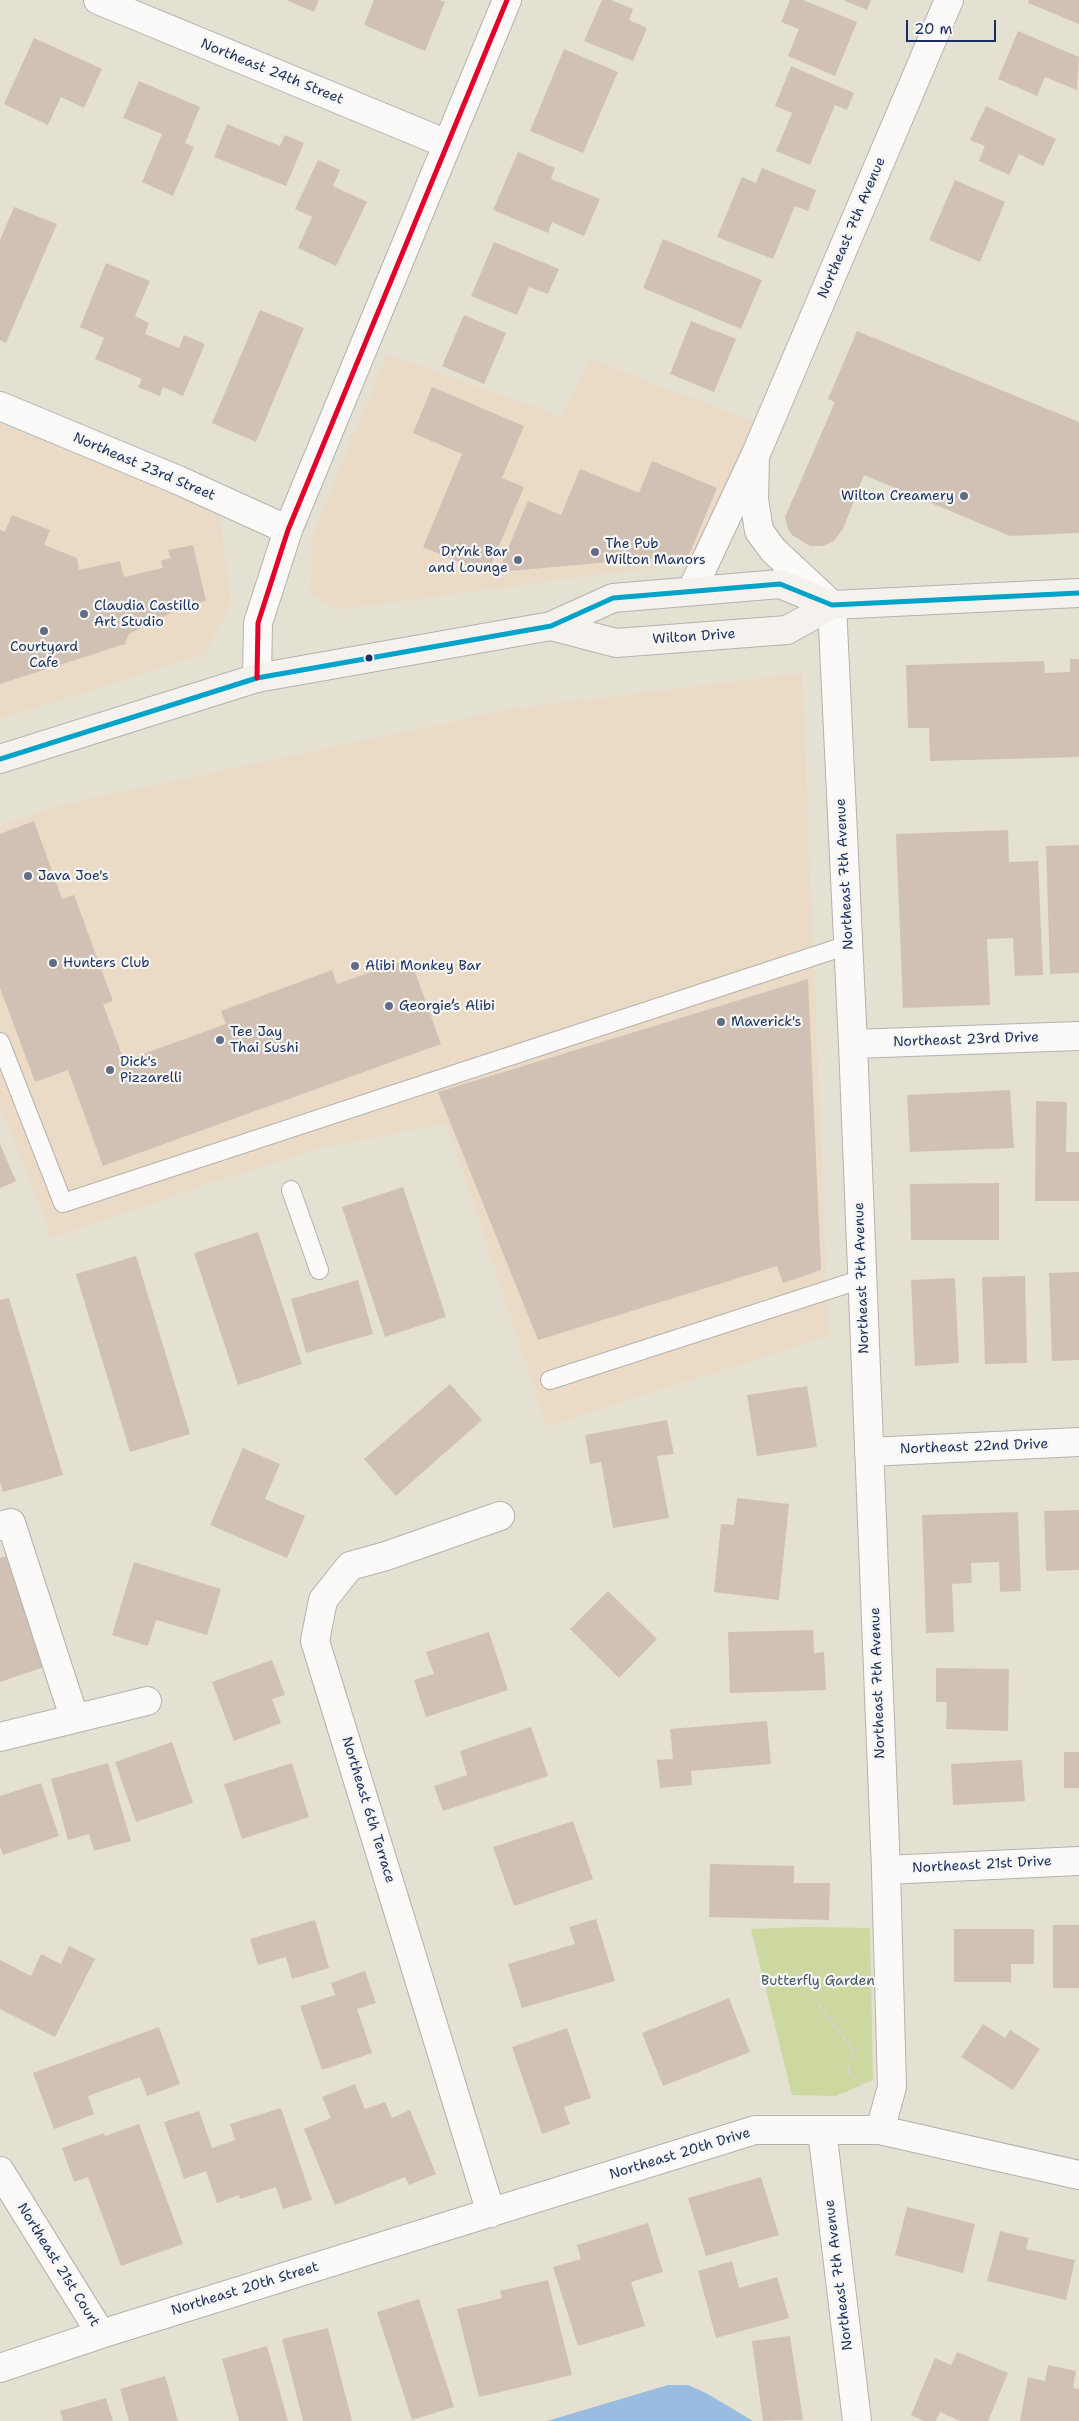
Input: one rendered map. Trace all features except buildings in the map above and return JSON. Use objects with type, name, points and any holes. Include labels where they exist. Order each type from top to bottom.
[{"type":"main road","name":"Wilton Drive","points":[[0,759],[257,678],[551,626],[613,598],[780,584],[832,605],[1079,592]]},
{"type":"main road","name":"Wilton Drive","points":[[551,626],[616,643],[787,630],[832,605]]},
{"type":"street","name":"Northeast 24th Street","points":[[98,0],[447,144]]},
{"type":"street","points":[[257,678],[258,623],[288,530],[507,0]]},
{"type":"street","name":"Northeast 7th Avenue","points":[[692,590],[755,456],[949,0]]},
{"type":"street","name":"Northeast 23rd Street","points":[[0,406],[178,480],[288,530]]},
{"type":"street","name":"Northeast 7th Avenue","points":[[755,456],[754,499],[759,531],[773,550],[832,605],[853,1044],[886,1870],[892,2087],[880,2130]]},
{"type":"street","name":"Northeast 23rd Drive","points":[[853,1044],[1079,1036]]},
{"type":"street","name":"Northeast 22nd Drive","points":[[869,1452],[1079,1442]]},
{"type":"street","name":"Northeast 6th Terrace","points":[[491,2213],[316,1641],[324,1600],[350,1566],[386,1556],[500,1516]]},
{"type":"street","points":[[5,1525],[74,1717]]},
{"type":"street","points":[[0,1737],[74,1717],[147,1701]]},
{"type":"street","name":"Northeast 21st Drive","points":[[886,1870],[1079,1861]]},
{"type":"street","name":"Northeast 20th Drive","points":[[491,2213],[755,2130],[880,2130],[1079,2175]]},
{"type":"street","name":"Northeast 7th Avenue","points":[[822,2130],[857,2421]]},
{"type":"street","name":"Northeast 21st Court","points":[[0,2171],[101,2334]]},
{"type":"street","name":"Northeast 20th Street","points":[[0,2368],[101,2334],[491,2213]]},
{"type":"lane","points":[[0,1042],[63,1203],[848,945]]},
{"type":"lane","points":[[291,1190],[319,1270]]},
{"type":"lane","points":[[550,1380],[862,1279]]},
{"type":"path","points":[[814,1998],[853,2050],[847,2071],[862,2085],[892,2087]]},
{"type":"shaded area","points":[[387,354],[562,417],[590,359],[756,423],[696,562],[333,610],[310,592],[313,534]]},
{"type":"shaded area","points":[[0,423],[219,513],[231,603],[205,654],[0,719]]},
{"type":"shaded area","points":[[802,673],[829,1336],[547,1426],[447,1123],[320,1148],[207,1184],[52,1238],[0,1105],[0,825],[66,804],[511,709]]},
{"type":"green space","name":"Butterfly Garden","points":[[806,1927],[870,1928],[873,2080],[836,2096],[792,2095],[751,1929]]},
{"type":"water","points":[[668,2385],[688,2385],[706,2393],[753,2421],[547,2421]]},
{"type":"transit line","points":[[257,678],[258,623],[288,530],[507,0]]},
{"type":"transit line","points":[[0,759],[257,678],[551,626],[613,598],[780,584],[832,605],[1079,593]]},
{"type":"place","name":"Wilton Creamery","points":[[964,496]]},
{"type":"place","name":"The Pub Wilton Manors","points":[[595,552]]},
{"type":"place","name":"DrYnk Bar and Lounge","points":[[518,560]]},
{"type":"place","name":"Claudia Castillo Art Studio","points":[[84,614]]},
{"type":"place","name":"Courtyard Cafe","points":[[44,631]]},
{"type":"place","name":"Java Joe's","points":[[28,876]]},
{"type":"place","name":"Hunters Club","points":[[53,963]]},
{"type":"place","name":"Alibi Monkey Bar","points":[[355,966]]},
{"type":"place","name":"Georgie’s Alibi","points":[[389,1006]]},
{"type":"place","name":"Maverick's","points":[[721,1022]]},
{"type":"place","name":"Tee Jay Thai Sushi","points":[[220,1040]]},
{"type":"place","name":"Dick's Pizzarelli","points":[[110,1070]]}]
